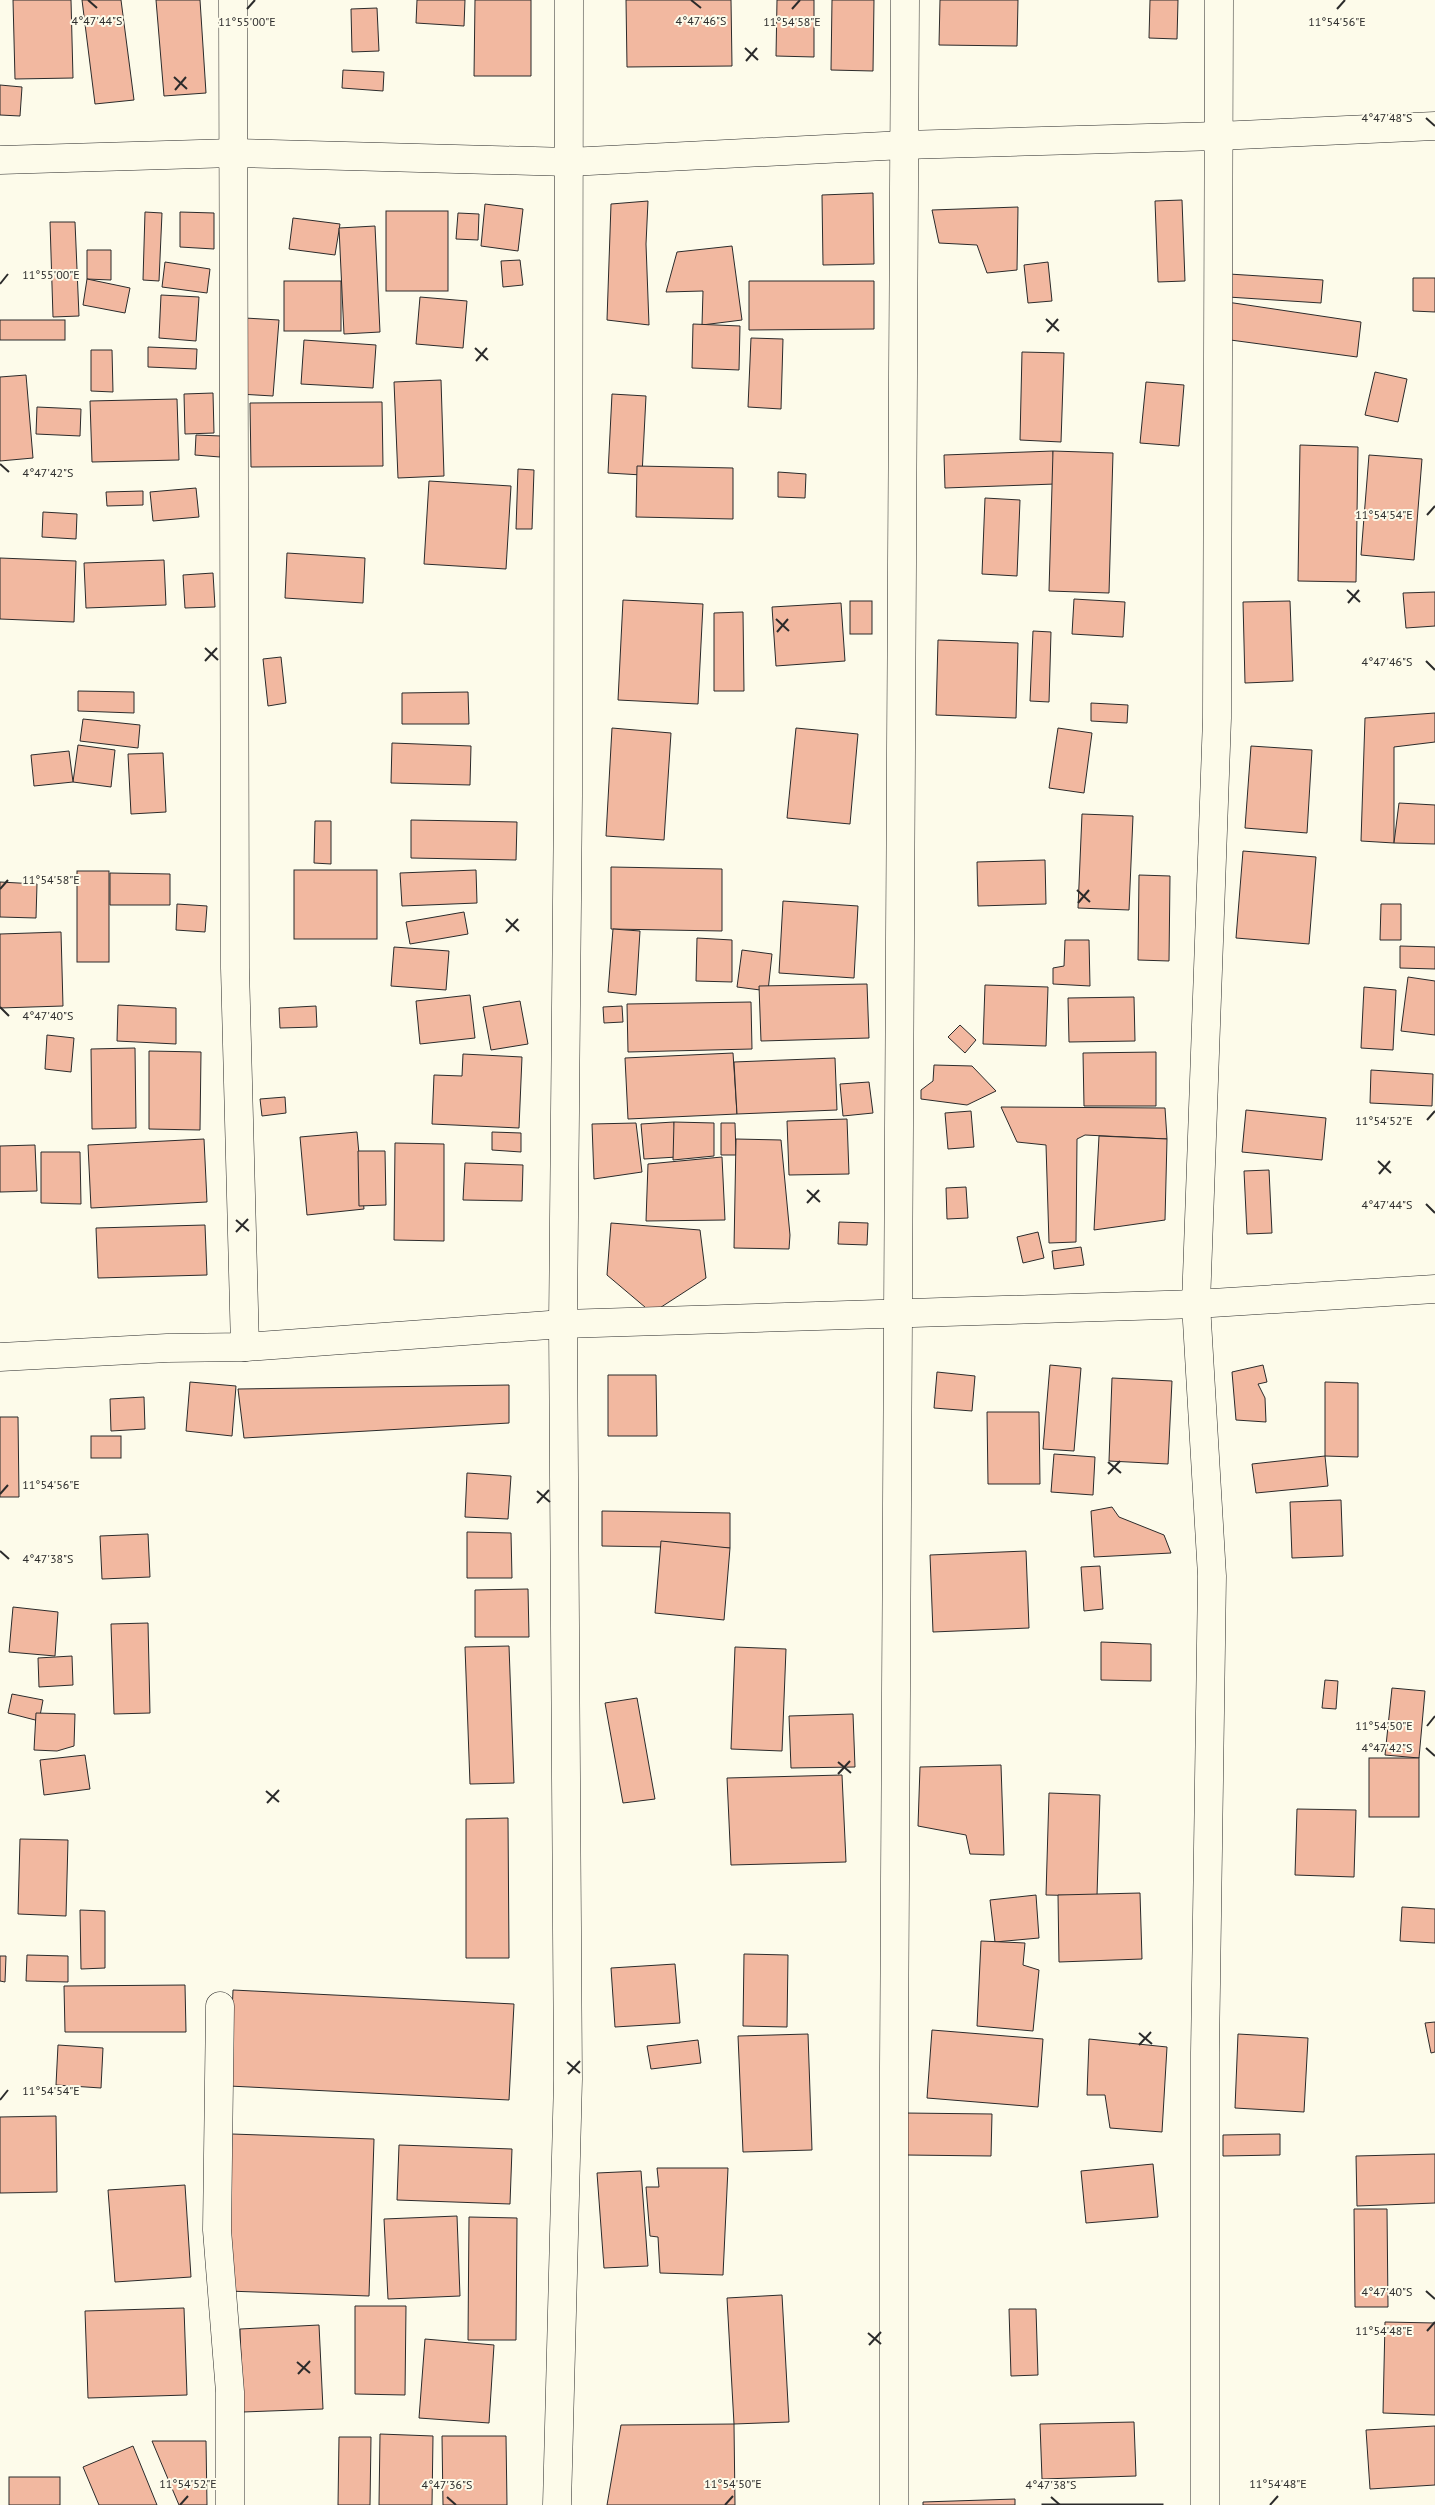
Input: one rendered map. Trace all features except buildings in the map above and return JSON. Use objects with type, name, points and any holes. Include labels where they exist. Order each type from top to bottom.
[{"type":"street","points":[[233,0],[235,968],[245,1347]]},
{"type":"street","points":[[557,2505],[568,2079],[563,1324],[568,796],[569,0]]},
{"type":"street","points":[[894,2505],[894,2048],[905,0]]},
{"type":"street","points":[[1205,2505],[1205,2053],[1212,1576],[1196,1304],[1217,718],[1219,0]]},
{"type":"street","points":[[0,160],[233,153],[569,162],[904,145],[1218,136],[1435,126]]},
{"type":"street","points":[[0,1357],[167,1348],[245,1347],[563,1324],[1196,1304],[1435,1289]]},
{"type":"street","points":[[220,2006],[218,2230],[230,2392],[230,2505]]}]
